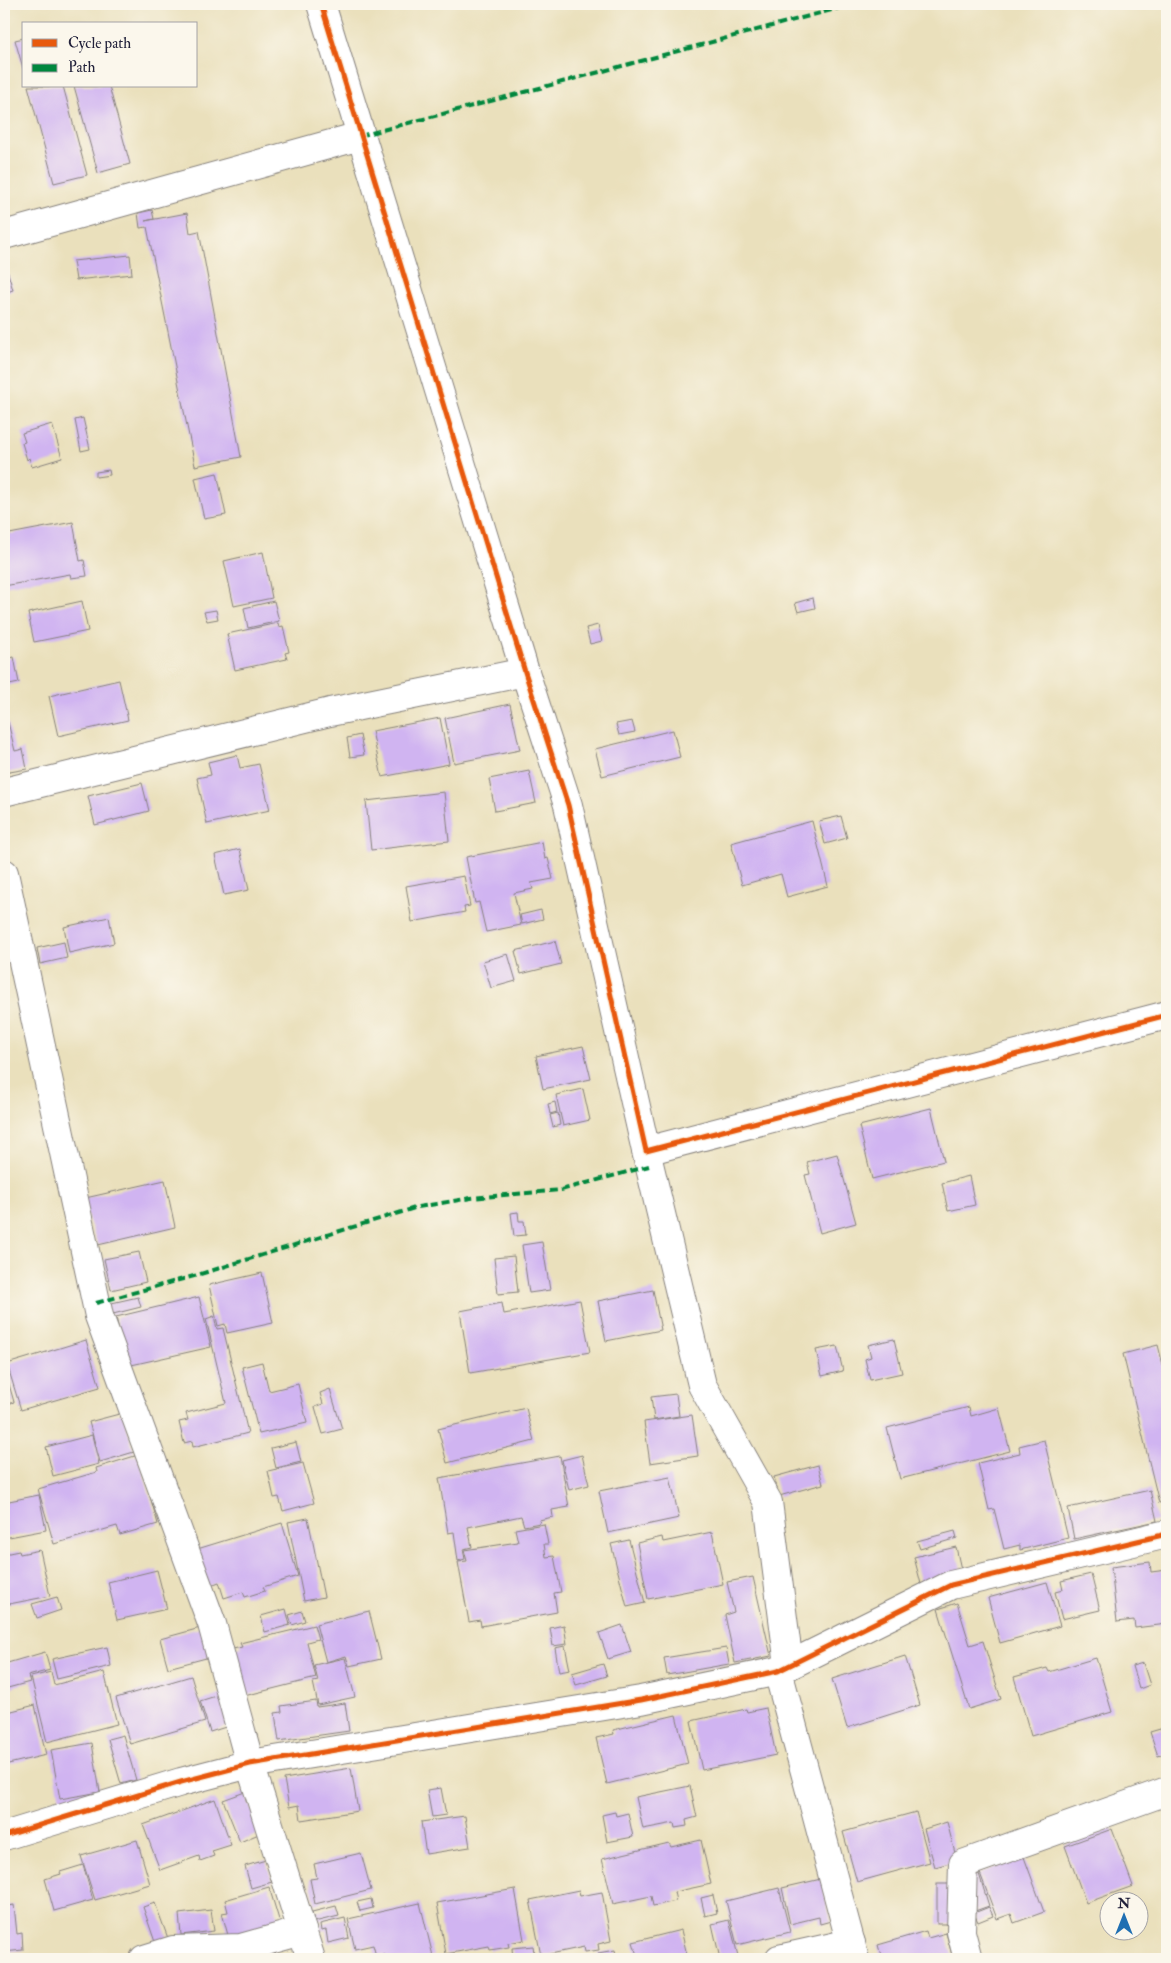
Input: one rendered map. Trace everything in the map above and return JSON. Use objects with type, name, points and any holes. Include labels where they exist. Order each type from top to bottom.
[{"type":"street","points":[[321,4],[525,672],[568,805],[646,1151],[702,1385],[768,1502],[783,1668],[853,1951],[779,1959]]},
{"type":"street","points":[[4,234],[360,136]]},
{"type":"street","points":[[4,792],[330,712],[525,672]]},
{"type":"street","points":[[4,873],[99,1316],[212,1624],[250,1764],[311,1959]]},
{"type":"street","points":[[646,1151],[1167,1015]]},
{"type":"street","points":[[4,1836],[181,1782],[250,1764],[641,1700],[783,1668],[951,1585],[1167,1534]]},
{"type":"street","points":[[968,1959],[961,1932],[963,1864],[1167,1792]]},
{"type":"street","points":[[144,1959],[173,1950],[241,1948],[302,1931]]},
{"type":"building","points":[[22,38],[22,64],[15,40]]},
{"type":"building","points":[[29,88],[64,88],[87,175],[54,183]]},
{"type":"building","points":[[75,88],[110,88],[130,164],[98,173]]},
{"type":"building","points":[[152,210],[154,219],[145,221],[187,213],[190,233],[199,231],[241,457],[195,466],[147,227],[140,228],[138,213]]},
{"type":"building","points":[[130,255],[132,274],[76,280],[73,261]]},
{"type":"building","points":[[4,260],[13,290],[4,293]]},
{"type":"building","points":[[83,418],[90,449],[81,451],[75,420]]},
{"type":"building","points":[[52,424],[62,458],[32,467],[29,458],[27,460],[22,443],[25,442],[22,433]]},
{"type":"building","points":[[109,470],[110,475],[96,477],[96,472]]},
{"type":"building","points":[[217,473],[226,515],[204,519],[195,478]]},
{"type":"building","points":[[73,522],[80,561],[84,560],[87,576],[71,578],[70,574],[4,586],[4,535]]},
{"type":"building","points":[[263,552],[272,598],[234,606],[224,561]]},
{"type":"building","points":[[813,598],[815,608],[798,612],[795,603]]},
{"type":"building","points":[[82,601],[88,631],[34,642],[28,613]]},
{"type":"building","points":[[274,601],[279,621],[248,628],[244,608]]},
{"type":"building","points":[[216,610],[218,619],[207,621],[204,612]]},
{"type":"building","points":[[278,623],[279,627],[283,626],[289,652],[285,653],[287,659],[235,670],[227,634]]},
{"type":"building","points":[[598,625],[602,641],[590,644],[586,628]]},
{"type":"building","points":[[14,657],[19,683],[4,686],[4,659]]},
{"type":"building","points":[[119,680],[128,720],[58,736],[49,696]]},
{"type":"building","points":[[510,704],[520,750],[454,763],[445,718]]},
{"type":"building","points":[[440,718],[449,764],[382,777],[372,731]]},
{"type":"building","points":[[632,721],[635,732],[619,735],[616,724]]},
{"type":"building","points":[[8,722],[15,751],[23,749],[27,769],[4,773],[4,723]]},
{"type":"building","points":[[673,730],[680,757],[602,776],[595,749]]},
{"type":"building","points":[[360,735],[364,755],[350,757],[347,738]]},
{"type":"building","points":[[237,755],[240,768],[259,764],[270,810],[207,824],[197,778],[211,775],[208,762]]},
{"type":"building","points":[[529,771],[536,803],[495,811],[489,779]]},
{"type":"building","points":[[142,783],[149,811],[95,825],[88,796]]},
{"type":"building","points":[[444,792],[449,841],[371,850],[366,801]]},
{"type":"building","points":[[841,816],[847,838],[825,844],[819,821]]},
{"type":"building","points":[[812,821],[828,886],[787,897],[781,874],[742,885],[731,843]]},
{"type":"building","points":[[542,842],[545,859],[548,858],[553,879],[531,883],[533,889],[514,893],[521,925],[486,932],[479,902],[475,903],[466,857]]},
{"type":"building","points":[[240,849],[249,890],[224,895],[215,855]]},
{"type":"building","points":[[464,876],[470,906],[464,907],[465,912],[412,922],[406,886]]},
{"type":"building","points":[[541,910],[543,919],[522,924],[520,915]]},
{"type":"building","points":[[109,917],[114,943],[69,953],[64,927]]},
{"type":"building","points":[[555,941],[561,964],[521,974],[515,951]]},
{"type":"building","points":[[64,942],[67,958],[40,964],[37,948]]},
{"type":"building","points":[[508,954],[516,981],[491,988],[483,961]]},
{"type":"building","points":[[583,1046],[591,1079],[543,1089],[536,1056]]},
{"type":"building","points":[[583,1089],[590,1120],[563,1126],[556,1095]]},
{"type":"building","points":[[555,1102],[557,1112],[550,1114],[548,1104]]},
{"type":"building","points":[[931,1108],[944,1161],[872,1179],[859,1126]]},
{"type":"building","points":[[558,1113],[560,1125],[553,1127],[550,1115]]},
{"type":"building","points":[[837,1154],[856,1223],[820,1233],[805,1175],[810,1174],[807,1162]]},
{"type":"building","points":[[969,1176],[975,1205],[948,1211],[942,1183]]},
{"type":"building","points":[[165,1180],[175,1227],[98,1245],[81,1199]]},
{"type":"building","points":[[518,1212],[519,1221],[524,1221],[526,1235],[514,1236],[511,1213]]},
{"type":"building","points":[[542,1242],[550,1290],[529,1293],[522,1245]]},
{"type":"building","points":[[139,1252],[146,1282],[111,1290],[104,1259]]},
{"type":"building","points":[[514,1256],[518,1292],[498,1294],[494,1258]]},
{"type":"building","points":[[262,1273],[273,1323],[227,1333],[225,1324],[218,1326],[209,1285]]},
{"type":"building","points":[[653,1290],[661,1330],[606,1341],[598,1301]]},
{"type":"building","points":[[138,1297],[141,1307],[109,1315],[107,1304]]},
{"type":"building","points":[[199,1297],[211,1347],[127,1366],[116,1317]]},
{"type":"building","points":[[580,1300],[590,1352],[470,1373],[460,1311],[502,1303],[504,1314]]},
{"type":"building","points":[[214,1316],[217,1329],[223,1328],[248,1433],[193,1447],[192,1441],[184,1443],[179,1422],[188,1420],[186,1413],[226,1403],[206,1319]]},
{"type":"building","points":[[894,1339],[902,1373],[870,1380],[865,1359],[871,1357],[868,1345]]},
{"type":"building","points":[[86,1340],[100,1387],[21,1410],[7,1364]]},
{"type":"building","points":[[1158,1345],[1167,1381],[1167,1501],[1159,1503],[1123,1354]]},
{"type":"building","points":[[837,1346],[843,1371],[822,1376],[816,1350]]},
{"type":"building","points":[[262,1362],[269,1391],[298,1384],[307,1423],[259,1434],[242,1367]]},
{"type":"building","points":[[6,1374],[14,1402],[4,1405],[4,1375]]},
{"type":"building","points":[[330,1389],[342,1429],[323,1434],[315,1407],[323,1404],[320,1393]]},
{"type":"building","points":[[676,1394],[679,1416],[654,1420],[651,1397]]},
{"type":"building","points":[[969,1407],[971,1416],[999,1408],[1010,1451],[900,1479],[887,1428]]},
{"type":"building","points":[[526,1408],[534,1441],[447,1463],[438,1429]]},
{"type":"building","points":[[123,1413],[134,1452],[100,1462],[89,1422]]},
{"type":"building","points":[[692,1415],[698,1456],[650,1463],[644,1422]]},
{"type":"building","points":[[92,1435],[99,1464],[53,1476],[46,1447]]},
{"type":"building","points":[[1044,1440],[1068,1538],[1020,1550],[1020,1545],[1004,1549],[994,1509],[989,1510],[978,1463],[1020,1453],[1019,1446]]},
{"type":"building","points":[[296,1442],[301,1462],[276,1468],[271,1448]]},
{"type":"building","points":[[138,1455],[158,1524],[120,1535],[117,1526],[54,1544],[38,1489],[97,1472],[96,1468]]},
{"type":"building","points":[[582,1455],[589,1485],[569,1490],[562,1460]]},
{"type":"building","points":[[560,1456],[569,1507],[552,1510],[553,1517],[539,1520],[540,1523],[524,1526],[521,1516],[468,1527],[472,1547],[463,1549],[465,1559],[458,1561],[454,1532],[448,1533],[439,1478]]},
{"type":"building","points":[[303,1463],[314,1503],[283,1511],[279,1497],[274,1498],[268,1471]]},
{"type":"building","points":[[818,1465],[823,1484],[779,1496],[774,1477]]},
{"type":"building","points":[[670,1477],[679,1518],[608,1533],[599,1491]]},
{"type":"building","points":[[1150,1490],[1157,1521],[1074,1539],[1068,1508]]},
{"type":"building","points":[[39,1495],[46,1530],[4,1538],[4,1502]]},
{"type":"building","points":[[308,1518],[324,1597],[304,1601],[288,1522]]},
{"type":"building","points":[[282,1523],[298,1576],[263,1587],[265,1591],[245,1597],[243,1592],[224,1598],[219,1582],[206,1587],[194,1550]]},
{"type":"building","points":[[544,1524],[548,1544],[544,1544],[546,1557],[554,1556],[561,1592],[554,1593],[557,1612],[481,1626],[480,1620],[469,1622],[458,1562],[467,1561],[464,1550],[518,1542],[515,1529]]},
{"type":"building","points":[[955,1531],[957,1538],[920,1549],[917,1541]]},
{"type":"building","points":[[712,1532],[723,1584],[648,1599],[637,1543],[662,1537],[663,1542]]},
{"type":"building","points":[[629,1540],[645,1603],[627,1607],[611,1544]]},
{"type":"building","points":[[956,1547],[962,1574],[921,1584],[914,1557]]},
{"type":"building","points":[[40,1550],[50,1596],[4,1605],[4,1554],[19,1551],[20,1554]]},
{"type":"building","points":[[1150,1562],[1151,1572],[1167,1570],[1167,1624],[1135,1628],[1134,1620],[1117,1622],[1111,1567]]},
{"type":"building","points":[[157,1570],[167,1609],[117,1620],[108,1582]]},
{"type":"building","points":[[1091,1574],[1100,1610],[1062,1619],[1055,1592],[1063,1590],[1061,1581]]},
{"type":"building","points":[[753,1577],[771,1656],[735,1663],[725,1615],[734,1612],[727,1582]]},
{"type":"building","points":[[1047,1582],[1060,1626],[1000,1643],[988,1598]]},
{"type":"building","points":[[57,1597],[61,1610],[37,1618],[32,1604]]},
{"type":"building","points":[[957,1603],[970,1645],[983,1641],[1001,1699],[969,1709],[938,1609]]},
{"type":"building","points":[[286,1609],[290,1625],[265,1632],[261,1616]]},
{"type":"building","points":[[302,1611],[305,1621],[292,1625],[289,1615]]},
{"type":"building","points":[[369,1611],[381,1659],[349,1666],[346,1656],[326,1662],[316,1624]]},
{"type":"building","points":[[314,1625],[318,1639],[307,1642],[316,1678],[244,1696],[233,1649],[242,1647],[240,1643]]},
{"type":"building","points":[[564,1625],[567,1644],[553,1646],[550,1628]]},
{"type":"building","points":[[622,1625],[631,1652],[608,1659],[599,1633]]},
{"type":"building","points":[[204,1627],[210,1657],[168,1668],[160,1639]]},
{"type":"building","points":[[565,1646],[570,1670],[559,1672],[555,1648]]},
{"type":"building","points":[[107,1647],[111,1666],[57,1679],[52,1659]]},
{"type":"building","points":[[726,1648],[729,1664],[667,1675],[664,1658]]},
{"type":"building","points":[[45,1652],[50,1670],[28,1676],[30,1682],[4,1689],[4,1664]]},
{"type":"building","points":[[905,1656],[920,1705],[847,1728],[832,1679]]},
{"type":"building","points":[[345,1658],[355,1697],[318,1705],[313,1682],[318,1681],[314,1665]]},
{"type":"building","points":[[1096,1658],[1112,1712],[1031,1736],[1014,1677],[1047,1668],[1049,1672]]},
{"type":"building","points":[[1143,1663],[1150,1685],[1139,1689],[1132,1666]]},
{"type":"building","points":[[603,1664],[607,1676],[576,1685],[572,1673]]},
{"type":"building","points":[[51,1672],[54,1685],[104,1672],[117,1724],[47,1742],[31,1677]]},
{"type":"building","points":[[191,1676],[205,1722],[130,1744],[116,1698]]},
{"type":"building","points":[[222,1694],[232,1725],[210,1732],[200,1701]]},
{"type":"building","points":[[316,1701],[317,1707],[345,1703],[349,1731],[279,1741],[275,1713],[282,1712],[281,1706]]},
{"type":"building","points":[[35,1705],[46,1755],[4,1765],[4,1713]]},
{"type":"building","points":[[766,1708],[776,1755],[702,1770],[691,1721],[746,1709],[747,1712]]},
{"type":"building","points":[[676,1715],[688,1764],[607,1784],[596,1738],[614,1734],[613,1730]]},
{"type":"building","points":[[1167,1727],[1167,1762],[1164,1754],[1158,1756],[1150,1732]]},
{"type":"building","points":[[123,1735],[136,1780],[121,1784],[108,1739]]},
{"type":"building","points":[[92,1743],[100,1792],[60,1799],[51,1750]]},
{"type":"building","points":[[351,1768],[358,1811],[301,1820],[299,1805],[289,1807],[284,1779]]},
{"type":"building","points":[[690,1786],[697,1817],[686,1820],[687,1826],[675,1828],[674,1823],[643,1829],[636,1797]]},
{"type":"building","points":[[441,1788],[446,1815],[432,1817],[427,1790]]},
{"type":"building","points":[[245,1792],[261,1833],[240,1842],[223,1800]]},
{"type":"building","points":[[215,1799],[231,1845],[212,1851],[214,1856],[200,1861],[199,1856],[160,1870],[143,1825]]},
{"type":"building","points":[[615,1812],[616,1816],[628,1813],[633,1837],[607,1842],[602,1815]]},
{"type":"building","points":[[916,1812],[930,1862],[857,1882],[843,1832]]},
{"type":"building","points":[[465,1816],[470,1847],[426,1854],[421,1822]]},
{"type":"building","points":[[947,1822],[957,1861],[935,1867],[924,1829]]},
{"type":"building","points":[[1112,1829],[1133,1886],[1122,1890],[1098,1890],[1098,1899],[1086,1903],[1065,1846]]},
{"type":"building","points":[[137,1840],[150,1884],[95,1900],[81,1856]]},
{"type":"building","points":[[701,1840],[711,1884],[674,1892],[676,1901],[653,1906],[651,1896],[613,1904],[602,1859],[669,1843],[671,1847]]},
{"type":"building","points":[[361,1853],[371,1890],[315,1904],[310,1879],[317,1878],[314,1864]]},
{"type":"building","points":[[1024,1857],[1044,1912],[1014,1923],[1011,1914],[997,1919],[980,1873]]},
{"type":"building","points":[[266,1860],[272,1882],[251,1888],[245,1866]]},
{"type":"building","points":[[83,1865],[93,1900],[54,1911],[45,1879]]},
{"type":"building","points":[[979,1874],[989,1906],[975,1911],[970,1877]]},
{"type":"building","points":[[821,1879],[831,1921],[820,1924],[819,1917],[790,1924],[782,1888]]},
{"type":"building","points":[[937,1884],[952,1884],[952,1924],[937,1924]]},
{"type":"building","points":[[269,1887],[280,1923],[229,1939],[222,1913],[228,1912],[225,1900]]},
{"type":"building","points":[[779,1888],[790,1932],[737,1945],[726,1901]]},
{"type":"building","points":[[515,1889],[524,1940],[508,1943],[509,1947],[490,1950],[489,1946],[446,1954],[437,1903]]},
{"type":"building","points":[[579,1890],[580,1896],[602,1892],[611,1941],[598,1944],[599,1950],[585,1952],[584,1947],[541,1956],[530,1900]]},
{"type":"building","points":[[4,1891],[7,1906],[14,1905],[17,1934],[22,1933],[23,1950],[4,1952]]},
{"type":"building","points":[[713,1895],[717,1913],[705,1916],[701,1898]]},
{"type":"building","points":[[371,1899],[373,1908],[360,1911],[357,1902]]},
{"type":"building","points":[[155,1903],[169,1941],[156,1945],[143,1907]]},
{"type":"building","points":[[420,1903],[433,1956],[419,1959],[386,1959],[384,1954],[376,1956],[373,1945],[355,1949],[348,1919]]},
{"type":"building","points":[[336,1906],[339,1916],[314,1922],[312,1912]]},
{"type":"building","points":[[989,1907],[993,1916],[978,1922],[974,1913]]},
{"type":"building","points":[[211,1910],[214,1931],[181,1935],[179,1914]]},
{"type":"building","points":[[345,1918],[349,1938],[328,1943],[326,1930],[321,1931],[320,1924]]},
{"type":"building","points":[[729,1920],[738,1956],[720,1959],[712,1924]]},
{"type":"building","points":[[681,1930],[688,1959],[638,1959],[633,1942]]},
{"type":"building","points":[[926,1931],[928,1938],[946,1933],[953,1959],[882,1959],[878,1945]]},
{"type":"building","points":[[533,1946],[535,1959],[513,1959],[512,1948]]},
{"type":"building","points":[[615,1950],[617,1959],[599,1959],[598,1953]]},
{"type":"marked path","points":[[360,136],[854,4]]},
{"type":"marked path","points":[[96,1303],[194,1276],[418,1207],[471,1198],[561,1190],[649,1166]]},
{"type":"cycle path","points":[[321,4],[525,672],[568,805],[646,1151],[1167,1015]]},
{"type":"cycle path","points":[[4,1836],[181,1782],[250,1764],[641,1700],[778,1671],[951,1585],[1167,1534]]}]
